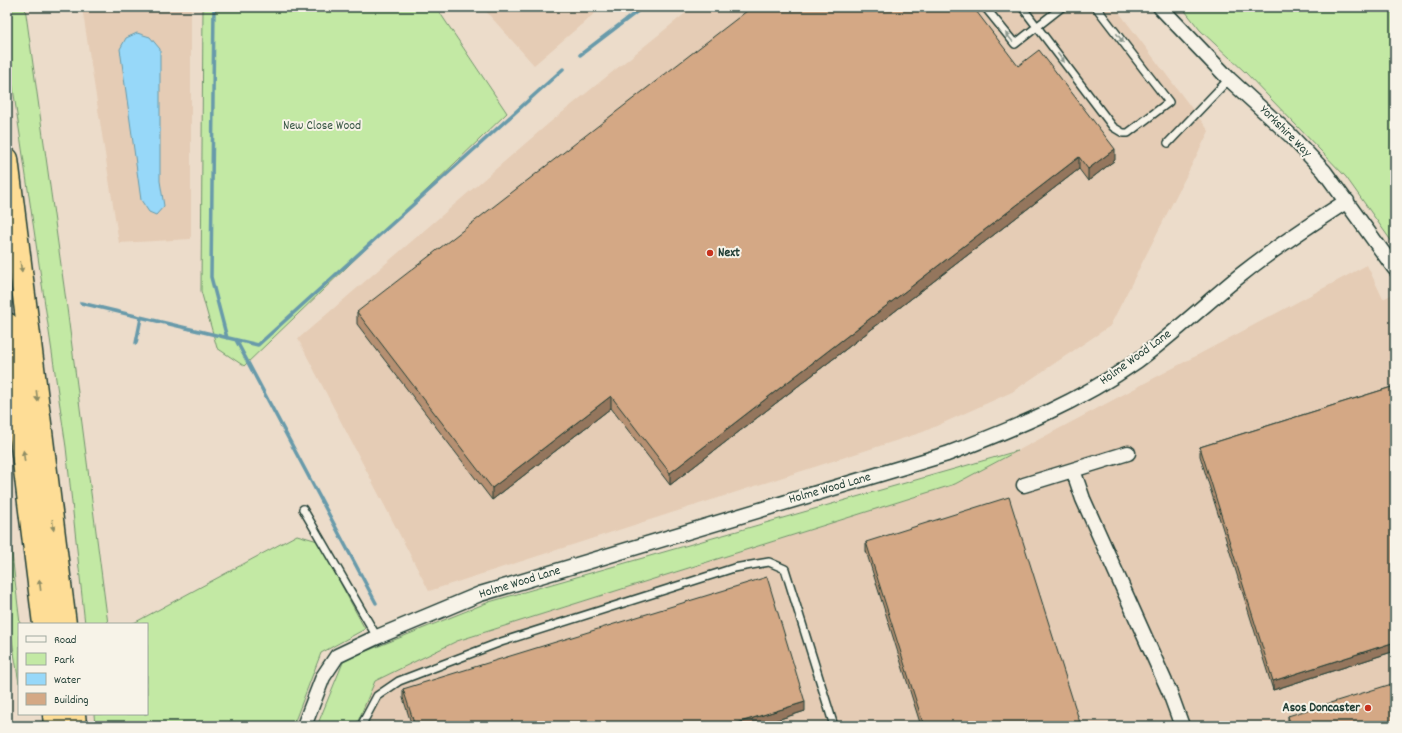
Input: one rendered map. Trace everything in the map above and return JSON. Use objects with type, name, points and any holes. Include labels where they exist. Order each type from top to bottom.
[{"type":"highway","points":[[7,159],[65,623]]},
{"type":"highway","points":[[7,324],[44,623]]},
{"type":"highway","points":[[54,715],[55,726]]},
{"type":"highway","points":[[74,715],[76,726]]},
{"type":"street","name":"Yorkshire Way","points":[[1160,7],[1229,79],[1290,135],[1324,172],[1347,200],[1395,267]]},
{"type":"street","name":"Holme Wood Lane","points":[[304,726],[323,677],[337,656],[377,637],[480,594],[947,454],[1020,426],[1096,388],[1138,360],[1280,244],[1347,200]]},
{"type":"street","points":[[1024,485],[1128,453]]},
{"type":"street","points":[[1073,470],[1083,499],[1170,693],[1182,726]]},
{"type":"lane","points":[[986,7],[1015,44],[1062,7]]},
{"type":"lane","points":[[1022,7],[1118,131],[1128,133],[1169,102],[1096,7]]},
{"type":"lane","points":[[1168,143],[1229,79]]},
{"type":"lane","points":[[304,509],[377,637]]},
{"type":"lane","points":[[361,726],[377,696],[399,681],[501,642],[600,609],[734,568],[769,562],[784,569],[834,726]]},
{"type":"shaded area","points":[[82,7],[191,7],[191,239],[119,243]]},
{"type":"shaded area","points":[[482,7],[602,7],[534,65]]},
{"type":"shaded area","points":[[693,7],[1115,7],[1209,131],[1110,326],[1012,392],[923,432],[429,591],[298,339],[548,124]]},
{"type":"shaded area","points":[[1367,265],[1383,299],[1395,293],[1395,726],[356,726],[375,681],[457,641],[955,484]]},
{"type":"green space","points":[[7,7],[25,7],[67,308],[108,623],[85,623],[66,447],[7,47]]},
{"type":"green space","name":"New Close Wood","points":[[203,7],[436,7],[507,113],[244,366],[217,348],[201,291]]},
{"type":"green space","points":[[1182,7],[1395,7],[1395,243],[1392,242],[1346,177],[1245,72],[1200,30]]},
{"type":"green space","points":[[1017,451],[955,484],[457,641],[375,681],[356,726],[317,726],[344,660],[489,602]]},
{"type":"green space","points":[[7,510],[20,623],[18,623],[18,677],[7,610]]},
{"type":"green space","points":[[297,535],[318,541],[365,629],[321,653],[293,726],[95,726],[94,715],[148,715],[148,623],[134,623]]},
{"type":"water","points":[[137,33],[150,37],[160,49],[160,181],[164,206],[156,215],[149,212],[141,200],[120,49],[126,38]]},
{"type":"building","name":"Next","points":[[752,7],[973,7],[1018,66],[1039,50],[1115,149],[1088,169],[1079,157],[670,473],[611,396],[492,488],[357,312]]},
{"type":"building","points":[[1395,386],[1395,642],[1273,681],[1200,447]]},
{"type":"building","points":[[1009,497],[1081,726],[924,726],[866,542]]},
{"type":"building","points":[[767,577],[805,702],[737,723],[738,726],[415,726],[403,689]]},
{"type":"building","name":"Asos Doncaster","points":[[1395,683],[1395,726],[1291,726],[1288,716]]},
{"type":"waterway","points":[[214,7],[211,277],[227,338]]},
{"type":"waterway","points":[[580,55],[643,7]]},
{"type":"waterway","points":[[81,303],[258,345],[563,69]]},
{"type":"waterway","points":[[136,343],[141,318]]},
{"type":"waterway","points":[[236,340],[376,603]]},
{"type":"place","name":"Next","points":[[710,253]]},
{"type":"place","name":"Asos Doncaster","points":[[1368,708]]}]
